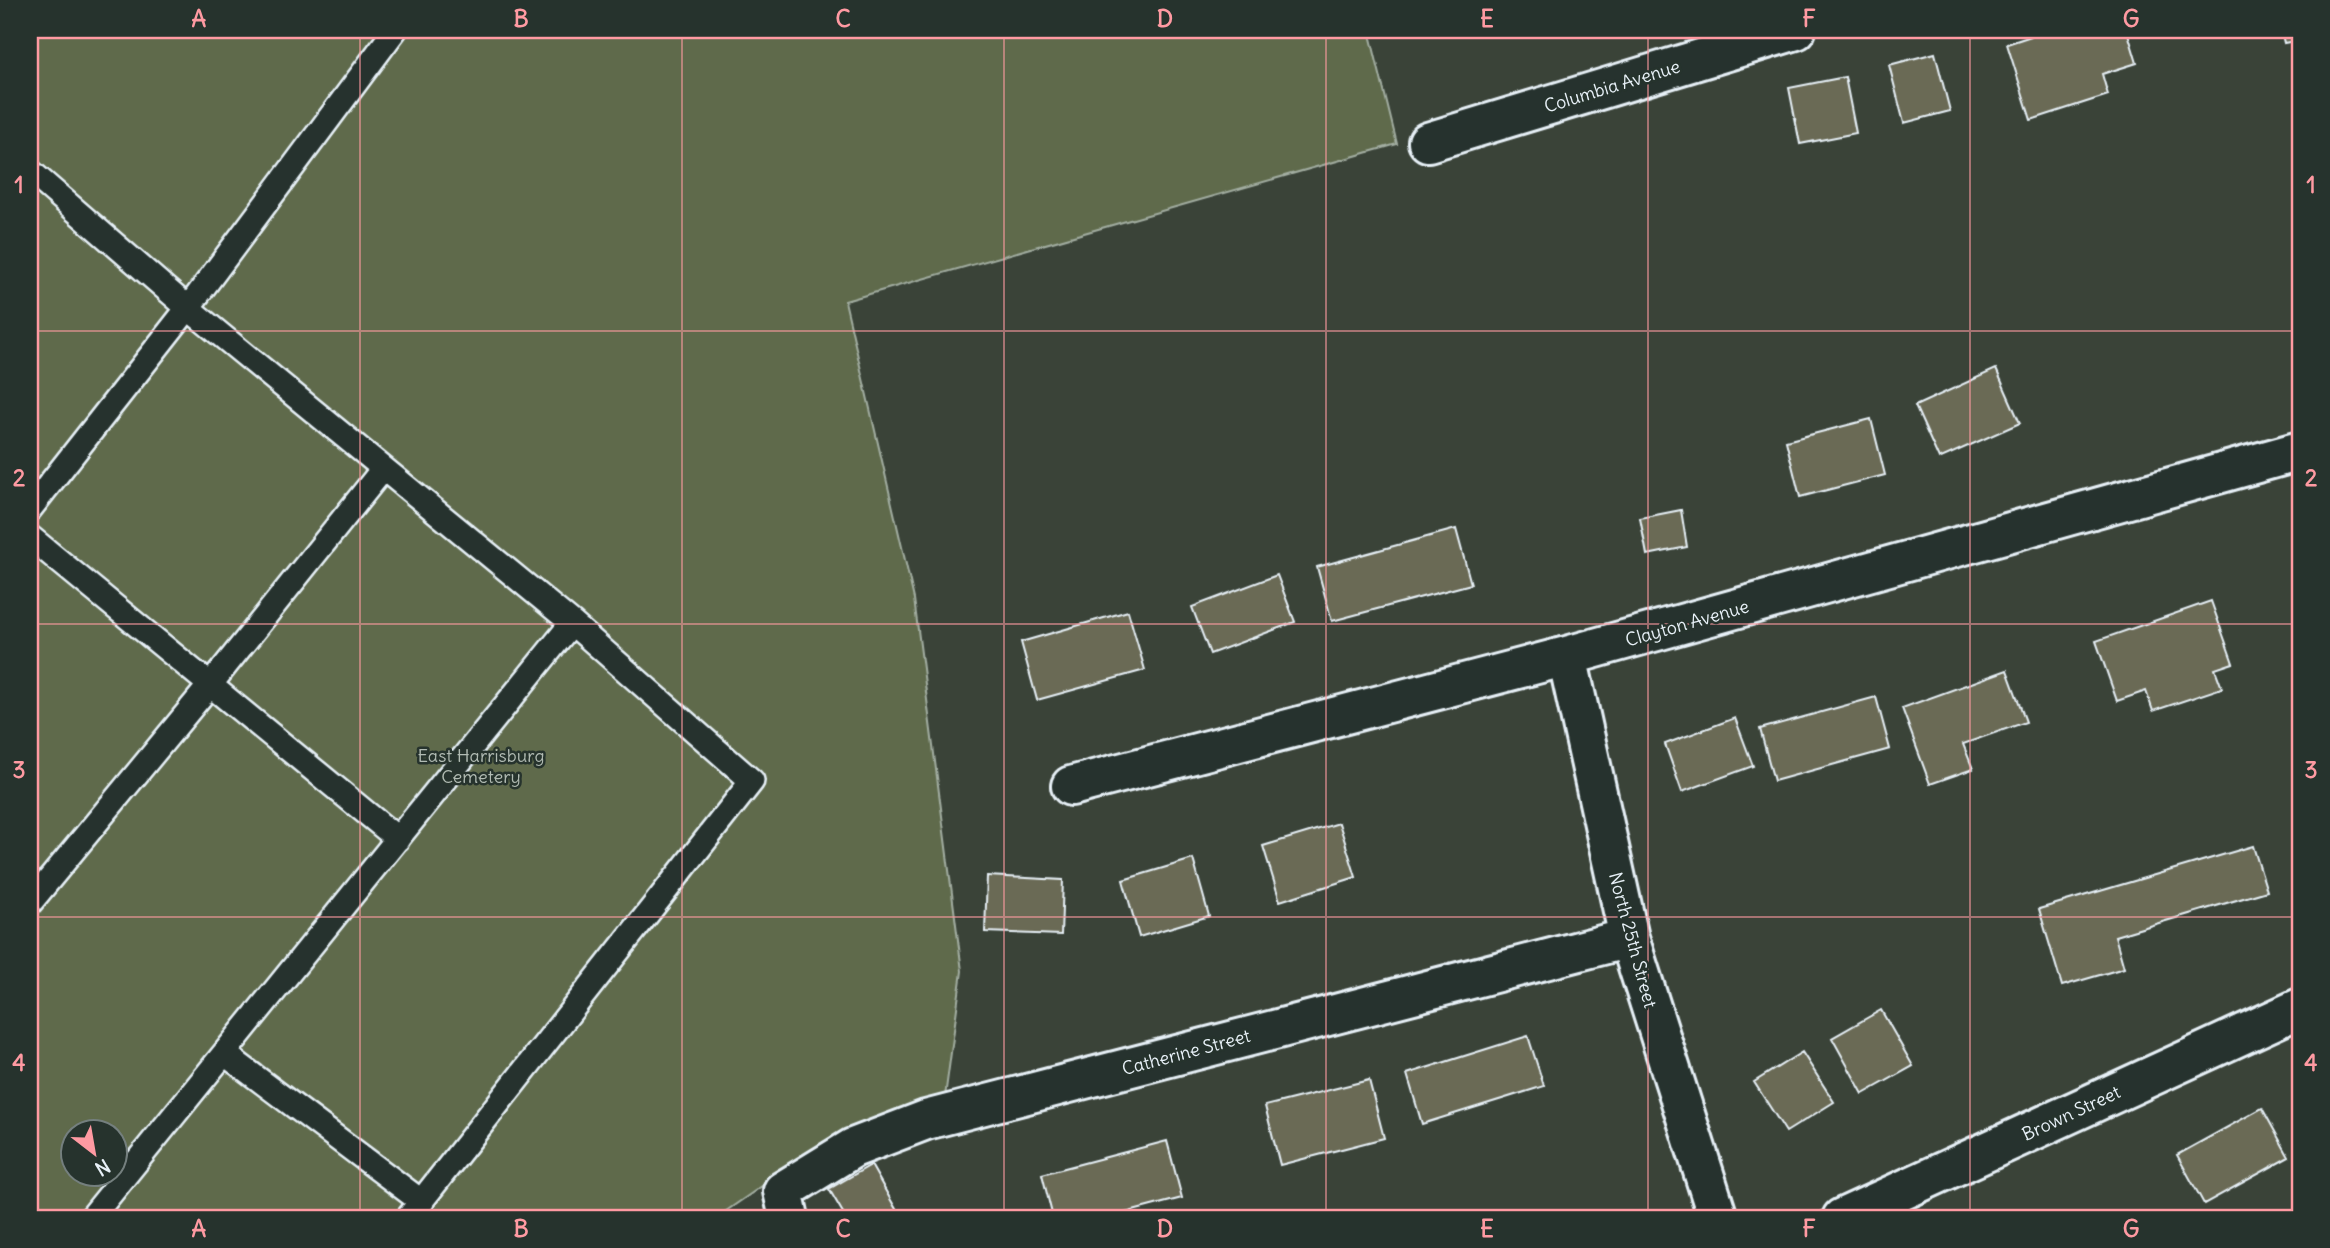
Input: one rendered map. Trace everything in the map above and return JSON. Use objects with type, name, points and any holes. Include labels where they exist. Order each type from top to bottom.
[{"type":"street","name":"Columbia Avenue","points":[[1428,142],[1796,30]]},
{"type":"street","name":"Clayton Avenue","points":[[1071,786],[1566,656],[2300,451]]},
{"type":"street","name":"North 25th Street","points":[[1566,656],[1629,938],[1718,1218]]},
{"type":"street","name":"Catherine Street","points":[[789,1218],[783,1191],[853,1148],[926,1120],[1629,938]]},
{"type":"street","name":"Brown Street","points":[[1842,1218],[2300,1007]]},
{"type":"lane","points":[[30,509],[188,308],[395,30]]},
{"type":"lane","points":[[30,171],[188,308],[572,623],[752,780],[415,1210],[225,1054]]},
{"type":"lane","points":[[30,903],[383,469]]},
{"type":"lane","points":[[30,537],[398,839]]},
{"type":"lane","points":[[91,1218],[572,623]]},
{"type":"green space","name":"East Harrisburg Cemetery","points":[[30,30],[1369,30],[1397,144],[845,301],[914,599],[962,971],[945,1097],[782,1172],[716,1218],[30,1218]]},
{"type":"building","points":[[2049,30],[2127,30],[2137,63],[2102,74],[2108,95],[2031,120],[2007,44]]},
{"type":"building","points":[[2281,30],[2300,30],[2300,40],[2284,43]]},
{"type":"building","points":[[1935,53],[1950,111],[1904,123],[1889,65]]},
{"type":"building","points":[[1845,77],[1856,133],[1800,144],[1789,88]]},
{"type":"building","points":[[1996,369],[2020,423],[1939,459],[1915,406]]},
{"type":"building","points":[[1871,419],[1885,475],[1800,497],[1786,441]]},
{"type":"building","points":[[1681,510],[1687,547],[1647,555],[1640,518]]},
{"type":"building","points":[[1456,529],[1471,584],[1332,621],[1317,567]]},
{"type":"building","points":[[1277,575],[1295,622],[1210,654],[1192,607]]},
{"type":"building","points":[[2211,601],[2233,663],[2215,669],[2222,688],[2153,711],[2146,691],[2117,701],[2096,641]]},
{"type":"building","points":[[1128,611],[1145,670],[1037,700],[1021,642]]},
{"type":"building","points":[[2007,670],[2026,722],[1963,744],[1973,769],[1930,784],[1902,708]]},
{"type":"building","points":[[1876,697],[1890,749],[1774,781],[1760,729]]},
{"type":"building","points":[[1735,718],[1753,766],[1682,792],[1665,744]]},
{"type":"building","points":[[1339,823],[1356,877],[1280,901],[1263,846]]},
{"type":"building","points":[[2253,846],[2267,891],[2115,936],[2124,968],[2062,986],[2039,909]]},
{"type":"building","points":[[1193,859],[1209,916],[1139,937],[1123,880]]},
{"type":"building","points":[[987,876],[1063,880],[1061,935],[985,932]]},
{"type":"building","points":[[1881,1010],[1913,1066],[1863,1094],[1832,1038]]},
{"type":"building","points":[[1528,1036],[1544,1086],[1422,1124],[1407,1074]]},
{"type":"building","points":[[1802,1052],[1834,1102],[1786,1132],[1754,1082]]},
{"type":"building","points":[[1369,1080],[1384,1138],[1280,1165],[1265,1106]]},
{"type":"building","points":[[2262,1108],[2289,1157],[2204,1204],[2177,1155]]},
{"type":"building","points":[[1167,1141],[1182,1198],[1106,1218],[1053,1218],[1042,1174]]},
{"type":"building","points":[[871,1165],[897,1211],[885,1218],[846,1218],[829,1189]]}]
